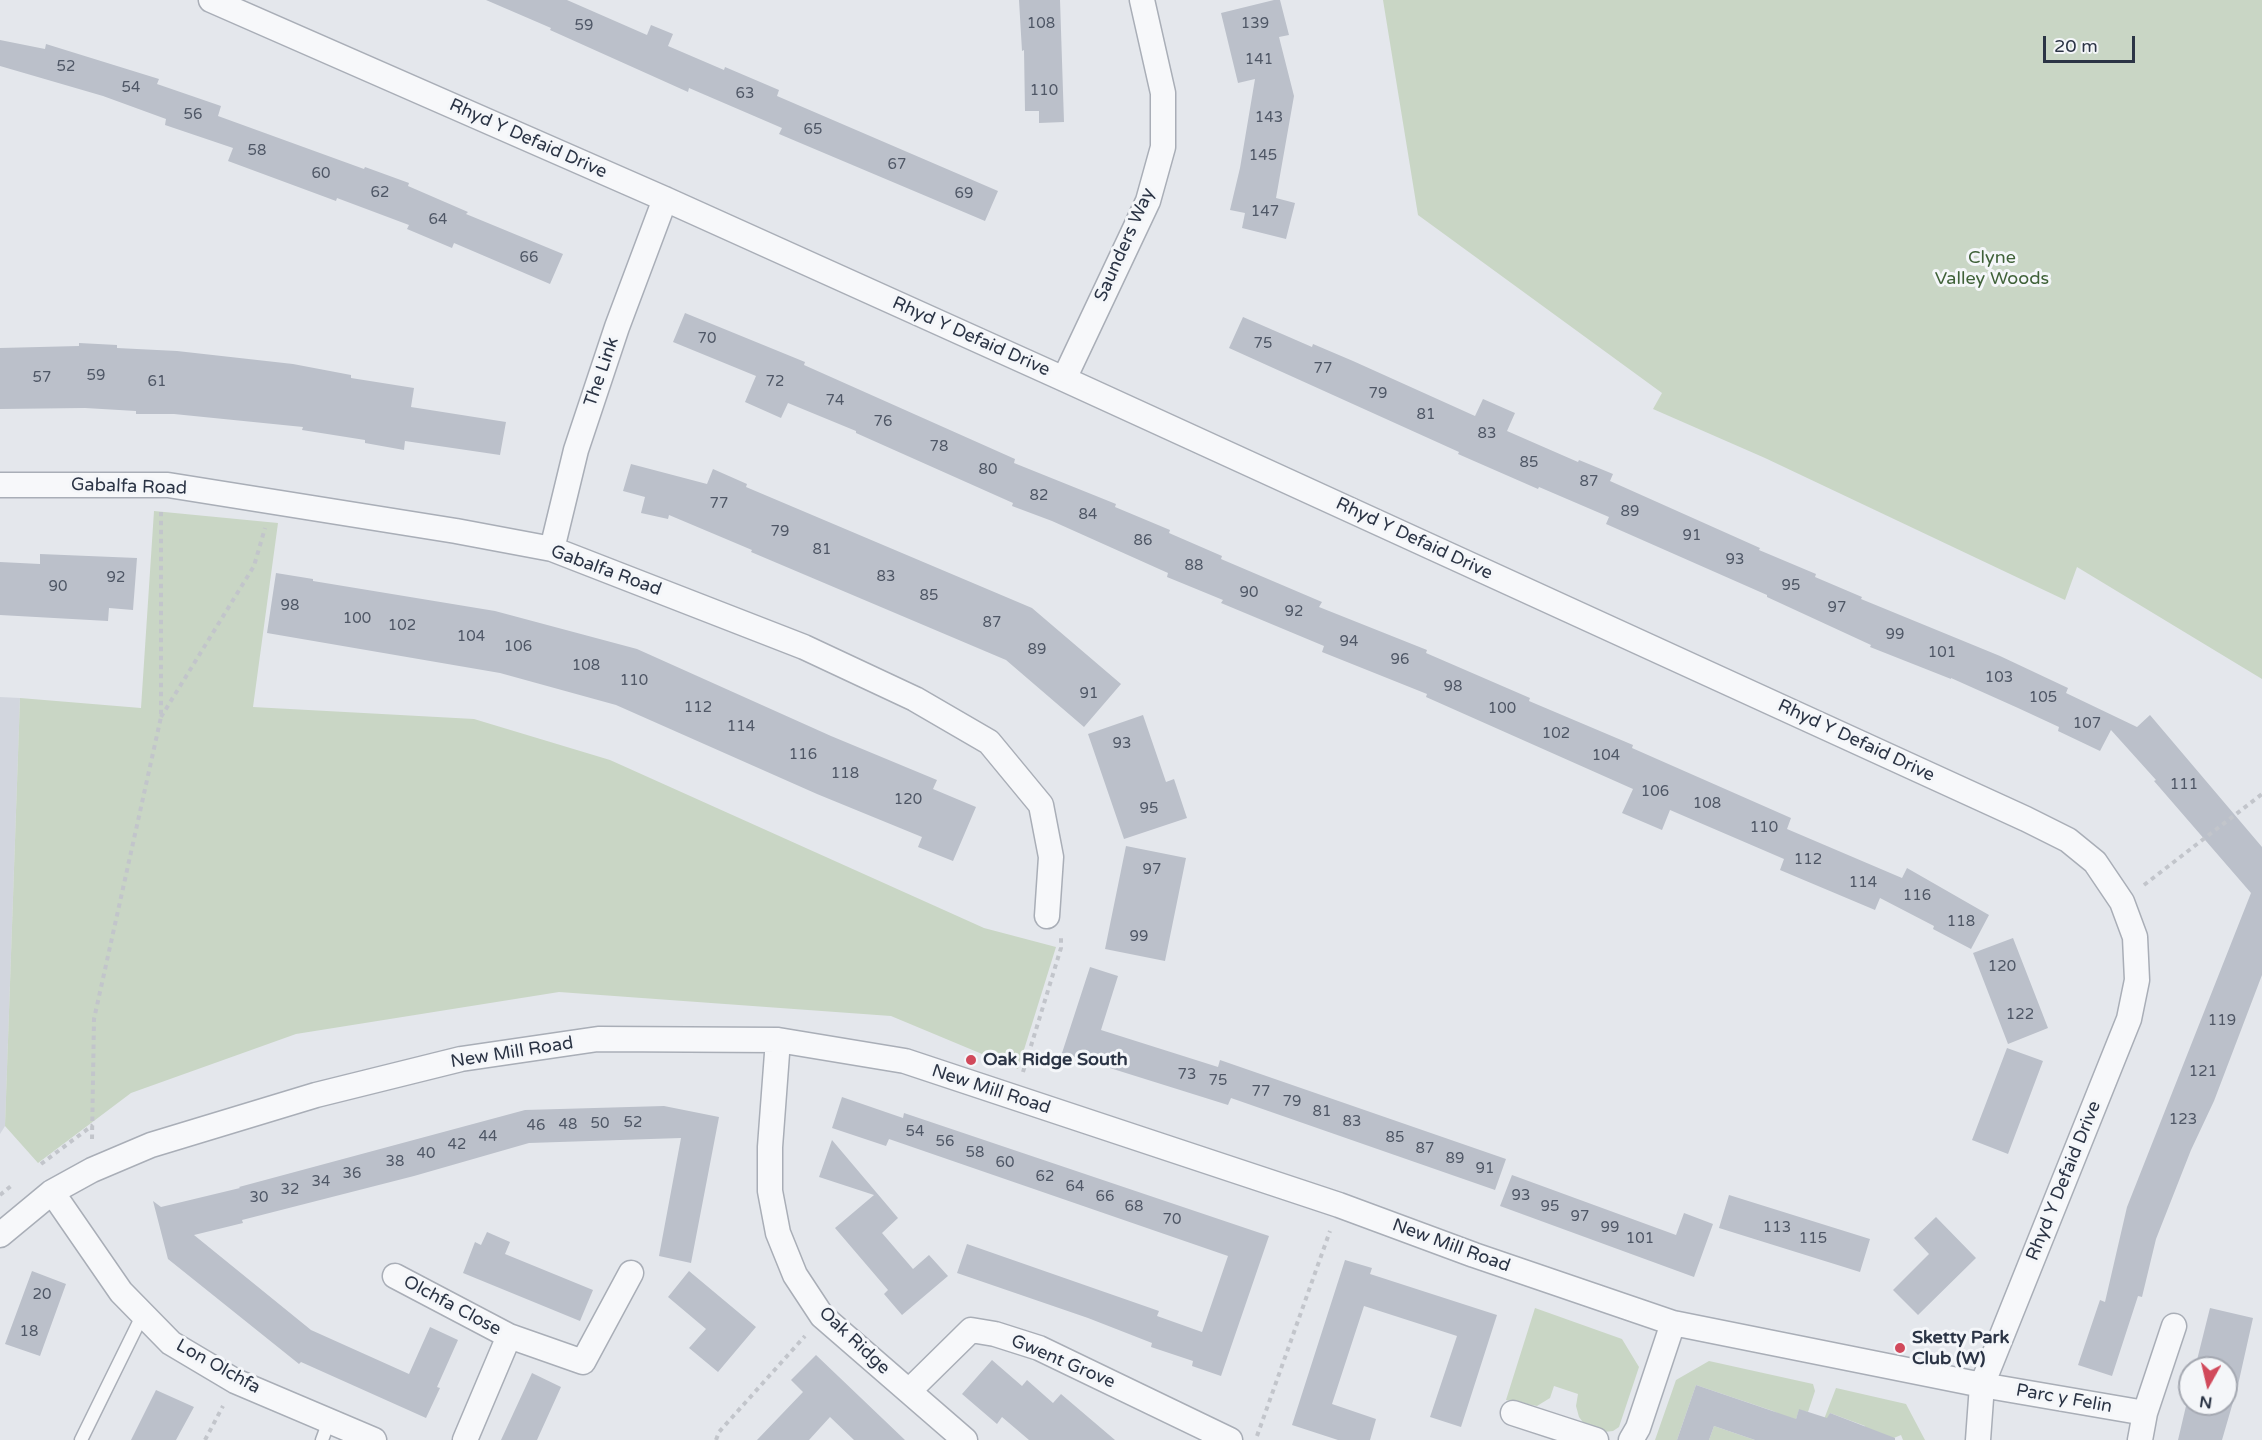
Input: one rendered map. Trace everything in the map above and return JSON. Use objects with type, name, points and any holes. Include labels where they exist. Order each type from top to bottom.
[{"type":"street","name":"Rhyd Y Defaid Drive","points":[[211,0],[665,199],[1064,379],[2026,819],[2068,840],[2095,862],[2122,902],[2135,937],[2137,980],[2129,1019],[1982,1385],[1978,1440]]},
{"type":"street","name":"Saunders Way","points":[[1064,379],[1148,201],[1163,147],[1163,93],[1142,0]]},
{"type":"street","name":"The Link","points":[[552,549],[576,450],[617,327],[665,199]]},
{"type":"street","name":"Gabalfa Road","points":[[0,485],[162,484],[456,531],[552,549],[804,647],[915,699],[989,742],[1041,804],[1051,857],[1047,916]]},
{"type":"street","name":"New Mill Road","points":[[0,1235],[52,1192],[92,1170],[151,1145],[316,1095],[461,1059],[598,1039],[778,1040],[905,1061],[1339,1205],[1474,1255],[1673,1323],[1982,1385]]},
{"type":"street","name":"Oak Ridge","points":[[778,1040],[770,1147],[770,1191],[778,1233],[795,1275],[822,1316],[964,1440]]},
{"type":"street","name":"Lon Olchfa","points":[[52,1192],[121,1292],[171,1343],[325,1430],[374,1440]]},
{"type":"street","name":"Olchfa Close","points":[[395,1276],[508,1336],[583,1362],[632,1273]]},
{"type":"street","points":[[1631,1440],[1638,1428],[1673,1323]]},
{"type":"street","points":[[2140,1440],[2145,1413],[2174,1326]]},
{"type":"street","name":"Gwent Grove","points":[[909,1391],[971,1330],[995,1334],[1039,1347],[1230,1440]]},
{"type":"street","name":"Olchfa Close","points":[[465,1440],[508,1336]]},
{"type":"street","name":"Parc y Felin","points":[[1982,1385],[2145,1413]]},
{"type":"street","points":[[1513,1413],[1596,1440]]},
{"type":"lane","points":[[81,1440],[143,1314]]},
{"type":"path","points":[[92,1170],[94,1019],[160,717],[162,484]]},
{"type":"path","points":[[160,717],[254,566],[273,501]]},
{"type":"path","points":[[2122,902],[2262,794]]},
{"type":"path","points":[[1016,1098],[1061,948]]},
{"type":"path","points":[[37,1167],[93,1125]]},
{"type":"path","points":[[0,1195],[19,1181]]},
{"type":"path","points":[[1256,1440],[1339,1205]]},
{"type":"path","points":[[716,1440],[719,1432],[822,1316]]},
{"type":"path","points":[[205,1440],[235,1381]]},
{"type":"shaded area","points":[[0,697],[20,698],[5,1126],[0,1134]]},
{"type":"green space","name":"Clyne Valley Woods","points":[[1383,0],[2262,0],[2262,679],[2077,567],[2065,600],[1765,458],[1653,409],[1662,393],[1418,215]]},
{"type":"green space","points":[[154,511],[278,523],[253,707],[474,719],[610,760],[984,928],[1056,947],[1018,1069],[891,1016],[559,992],[296,1034],[131,1093],[38,1163],[5,1126],[20,698],[141,708]]},
{"type":"green space","points":[[1535,1308],[1622,1339],[1639,1367],[1619,1427],[1613,1431],[1604,1432],[1585,1425],[1579,1417],[1576,1406],[1578,1394],[1554,1386],[1550,1398],[1537,1406],[1506,1400]]},
{"type":"green space","points":[[1709,1361],[1813,1384],[1815,1391],[1808,1412],[1799,1410],[1795,1422],[1773,1411],[1696,1385],[1677,1440],[1655,1440],[1676,1380]]},
{"type":"green space","points":[[1836,1388],[1906,1404],[1925,1440],[1903,1440],[1901,1435],[1889,1440],[1860,1440],[1865,1426],[1830,1413],[1819,1440],[1816,1440]]},
{"type":"green space","points":[[1714,1426],[1755,1440],[1709,1440]]},
{"type":"building","points":[[486,0],[567,0],[647,35],[651,25],[673,34],[668,46],[779,90],[777,96],[998,191],[985,221],[779,134],[782,128],[689,88],[688,92]]},
{"type":"building","points":[[1019,0],[1060,0],[1064,122],[1039,123],[1039,111],[1025,111],[1024,50],[1022,51]]},
{"type":"building","points":[[1280,0],[1289,35],[1279,37],[1294,96],[1276,198],[1295,203],[1286,239],[1242,228],[1245,213],[1230,210],[1240,168],[1255,79],[1238,83],[1221,13]]},
{"type":"building","points":[[0,40],[45,49],[46,44],[159,79],[157,84],[221,106],[218,116],[409,183],[408,186],[468,212],[466,214],[563,254],[550,284],[454,243],[452,248],[407,229],[409,225],[228,161],[233,148],[165,125],[166,119],[103,96],[0,66]]},
{"type":"building","points":[[685,313],[805,362],[804,365],[1015,459],[1014,463],[1116,504],[1115,507],[1170,530],[1169,533],[1222,556],[1221,559],[1322,602],[1319,607],[1427,650],[1426,653],[1530,698],[1529,701],[1633,745],[1632,748],[1791,818],[1787,829],[1902,878],[1907,868],[1989,915],[1971,949],[1933,929],[1934,926],[1880,898],[1875,910],[1780,870],[1784,859],[1670,810],[1662,830],[1622,813],[1633,789],[1426,697],[1427,694],[1322,652],[1324,646],[1221,603],[1223,600],[1167,577],[1168,573],[1052,521],[1012,506],[1013,503],[856,433],[856,431],[788,403],[781,418],[745,402],[756,376],[673,342]]},
{"type":"building","points":[[1243,317],[1312,347],[1313,344],[1353,361],[1475,416],[1483,399],[1515,413],[1507,431],[1578,462],[1579,460],[1613,474],[1610,481],[1816,574],[1815,577],[1862,597],[1861,599],[2000,656],[2068,688],[2066,693],[2137,727],[2150,715],[2262,847],[2262,975],[2214,1101],[2191,1150],[2156,1239],[2142,1297],[2138,1296],[2112,1376],[2078,1365],[2100,1300],[2105,1302],[2127,1207],[2251,893],[2111,730],[2100,751],[2058,731],[2059,727],[2018,708],[1951,678],[1870,647],[1871,645],[1767,597],[1767,595],[1606,524],[1609,517],[1458,454],[1459,452],[1229,348]]},
{"type":"building","points":[[79,343],[293,364],[351,375],[351,378],[414,388],[411,407],[506,422],[500,455],[405,441],[404,450],[365,443],[365,440],[302,430],[303,427],[174,414],[136,414],[136,411],[85,408],[0,409],[0,348],[79,346]]},
{"type":"building","points":[[631,464],[707,484],[713,469],[747,484],[746,487],[1032,608],[1121,684],[1084,727],[1006,660],[669,515],[668,519],[641,513],[645,497],[623,491]]},
{"type":"building","points":[[40,554],[137,558],[133,610],[109,608],[108,621],[0,615],[0,562],[40,564]]},
{"type":"building","points":[[276,573],[495,611],[637,649],[831,736],[937,780],[933,789],[976,807],[953,861],[918,847],[922,837],[817,794],[616,705],[500,673],[267,633]]},
{"type":"building","points":[[1143,715],[1166,782],[1174,779],[1187,818],[1124,839],[1088,734]]},
{"type":"building","points":[[1126,846],[1186,858],[1165,961],[1105,949]]},
{"type":"building","points":[[2013,938],[2048,1028],[2008,1044],[1973,953]]},
{"type":"building","points":[[1090,967],[1118,976],[1101,1030],[1218,1067],[1220,1060],[1506,1159],[1495,1190],[1231,1098],[1228,1105],[1062,1053]]},
{"type":"building","points":[[2007,1048],[2043,1061],[2008,1154],[1972,1140]]},
{"type":"building","points":[[842,1097],[903,1118],[904,1113],[1269,1236],[1221,1376],[1192,1366],[1193,1361],[1151,1347],[1152,1343],[1088,1318],[957,1273],[967,1244],[1159,1311],[1157,1316],[1202,1332],[1228,1256],[889,1139],[886,1146],[832,1128]]},
{"type":"building","points":[[664,1106],[719,1117],[691,1263],[659,1256],[681,1138],[529,1143],[194,1235],[311,1330],[409,1374],[430,1327],[458,1340],[426,1418],[301,1362],[299,1364],[168,1259],[153,1201],[161,1207],[240,1188],[525,1110]]},
{"type":"building","points":[[832,1140],[898,1218],[882,1233],[913,1269],[929,1255],[948,1276],[902,1315],[884,1294],[888,1290],[835,1228],[874,1195],[819,1177]]},
{"type":"building","points":[[1512,1175],[1676,1235],[1684,1213],[1713,1224],[1694,1277],[1500,1206]]},
{"type":"building","points":[[1729,1195],[1870,1239],[1860,1272],[1719,1228]]},
{"type":"building","points":[[1936,1217],[1976,1258],[1918,1315],[1893,1290],[1929,1254],[1914,1238]]},
{"type":"building","points":[[487,1232],[510,1242],[505,1254],[593,1290],[580,1321],[463,1273],[475,1242],[481,1245]]},
{"type":"building","points":[[1345,1260],[1372,1268],[1370,1274],[1497,1315],[1461,1427],[1430,1417],[1457,1336],[1364,1306],[1332,1404],[1376,1419],[1370,1440],[1338,1440],[1292,1425]]},
{"type":"building","points":[[32,1271],[66,1284],[40,1356],[5,1344]]},
{"type":"building","points":[[689,1271],[756,1327],[718,1372],[689,1348],[706,1329],[668,1297]]},
{"type":"building","points":[[2210,1308],[2253,1318],[2238,1385],[2238,1356],[2198,1356]]},
{"type":"building","points":[[816,1355],[905,1440],[854,1440],[830,1417],[809,1440],[757,1440],[803,1392],[791,1380]]},
{"type":"building","points":[[992,1360],[1022,1386],[1027,1380],[1053,1403],[1061,1394],[1115,1440],[1029,1440],[1002,1417],[997,1424],[962,1394]]},
{"type":"building","points":[[532,1373],[561,1387],[537,1440],[501,1440]]},
{"type":"building","points":[[1696,1385],[1796,1419],[1799,1409],[1827,1418],[1830,1413],[1895,1438],[1895,1440],[1755,1440],[1714,1426],[1709,1440],[1677,1440]]},
{"type":"building","points":[[156,1390],[194,1407],[176,1440],[131,1440]]},
{"type":"building","points":[[2184,1416],[2229,1416],[2222,1440],[2178,1440]]},
{"type":"place","name":"Oak Ridge South","points":[[971,1060]]},
{"type":"place","name":"Sketty Park Club (W)","points":[[1900,1348]]}]
